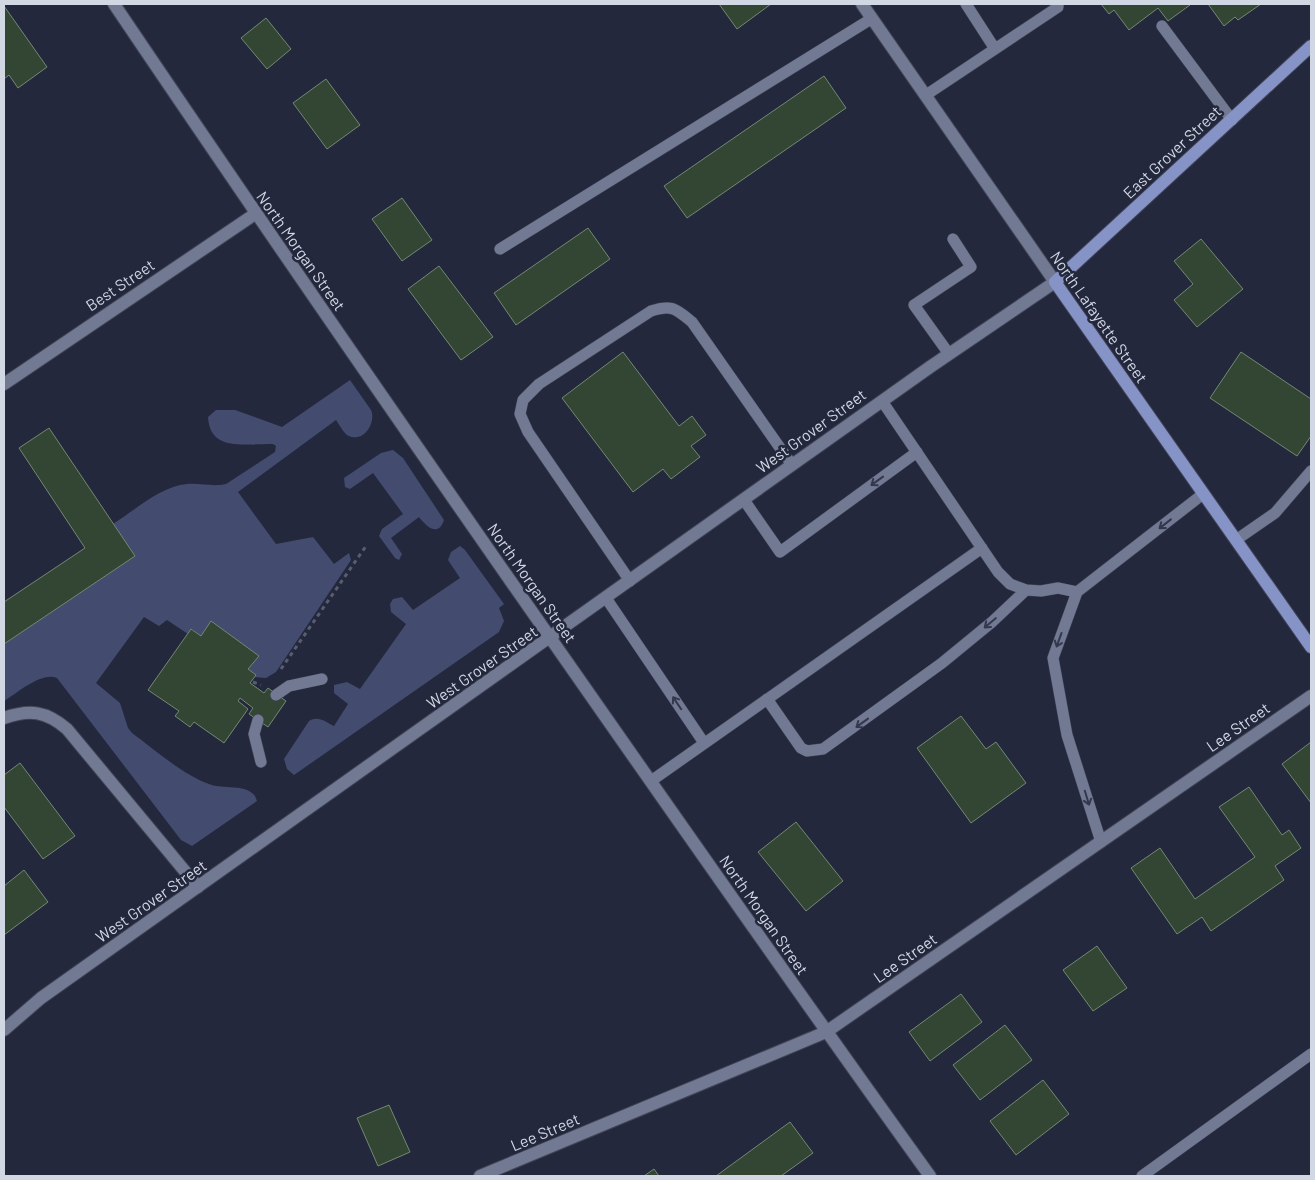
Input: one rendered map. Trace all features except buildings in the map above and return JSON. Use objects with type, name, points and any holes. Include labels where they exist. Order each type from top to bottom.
[{"type":"main road","name":"East Grover Street","points":[[1055,282],[1310,49]]},
{"type":"main road","name":"North Lafayette Street","points":[[1055,282],[1311,647]]},
{"type":"street","name":"North Morgan Street","points":[[114,4],[255,214],[550,638],[826,1032],[930,1176]]},
{"type":"street","name":"North Lafayette Street","points":[[862,4],[1055,282]]},
{"type":"street","name":"Best Street","points":[[4,384],[255,214]]},
{"type":"street","name":"West Grover Street","points":[[4,1030],[41,998],[630,582],[882,401],[1055,282]]},
{"type":"street","name":"Lee Street","points":[[480,1176],[826,1032],[1311,696]]},
{"type":"street","points":[[4,718],[17,714],[45,714],[54,718],[67,729],[198,887]]},
{"type":"lane","points":[[966,4],[995,49]]},
{"type":"lane","points":[[926,95],[1058,7],[1058,4]]},
{"type":"lane","points":[[500,249],[871,19]]},
{"type":"lane","points":[[1162,26],[1232,120]]},
{"type":"lane","points":[[949,354],[914,305],[971,266],[953,239]]},
{"type":"lane","points":[[630,582],[528,432],[520,414],[523,400],[539,384],[651,311],[666,306],[678,310],[692,322],[792,465]]},
{"type":"lane","points":[[882,401],[998,572],[1010,584],[1026,590],[1041,591],[1058,588],[1077,592]]},
{"type":"lane","points":[[744,500],[780,552],[917,452]]},
{"type":"lane","points":[[1236,540],[1275,513],[1311,471]]},
{"type":"lane","points":[[1101,842],[1067,735],[1053,658],[1077,592],[1203,494]]},
{"type":"lane","points":[[651,781],[982,548]]},
{"type":"lane","points":[[767,699],[801,748],[807,751],[823,749],[942,663],[992,622],[1026,590]]},
{"type":"lane","points":[[606,598],[704,743]]},
{"type":"lane","points":[[276,694],[289,686],[322,679]]},
{"type":"lane","points":[[258,720],[254,734],[261,762]]},
{"type":"lane","points":[[1142,1176],[1311,1054]]},
{"type":"path","points":[[276,675],[366,546]]},
{"type":"path","points":[[254,682],[266,684]]},
{"type":"shaded area","points":[[350,380],[372,414],[369,429],[362,436],[349,436],[336,420],[238,492],[276,544],[313,537],[334,564],[349,553],[351,560],[276,672],[266,678],[254,677],[256,675],[248,669],[258,656],[211,622],[201,636],[192,629],[188,634],[167,620],[159,626],[144,617],[96,683],[120,703],[128,728],[132,733],[169,761],[199,780],[215,786],[246,789],[255,796],[257,801],[192,846],[181,840],[57,678],[51,677],[37,680],[4,701],[4,644],[135,556],[113,524],[168,489],[187,484],[226,484],[275,452],[276,446],[273,444],[241,445],[222,441],[215,436],[210,428],[208,417],[216,410],[235,410],[282,427]]},
{"type":"shaded area","points":[[393,450],[403,458],[444,520],[439,528],[432,529],[419,517],[391,538],[402,554],[399,560],[395,558],[379,536],[382,529],[403,514],[373,473],[350,489],[345,487],[344,478],[381,453]]},
{"type":"shaded area","points":[[460,546],[465,550],[504,604],[499,608],[504,621],[499,632],[294,775],[287,769],[284,759],[309,721],[319,719],[334,726],[348,704],[334,693],[334,685],[347,682],[360,689],[406,624],[391,612],[390,604],[393,599],[402,597],[413,610],[460,578],[448,560],[451,552]]}]
